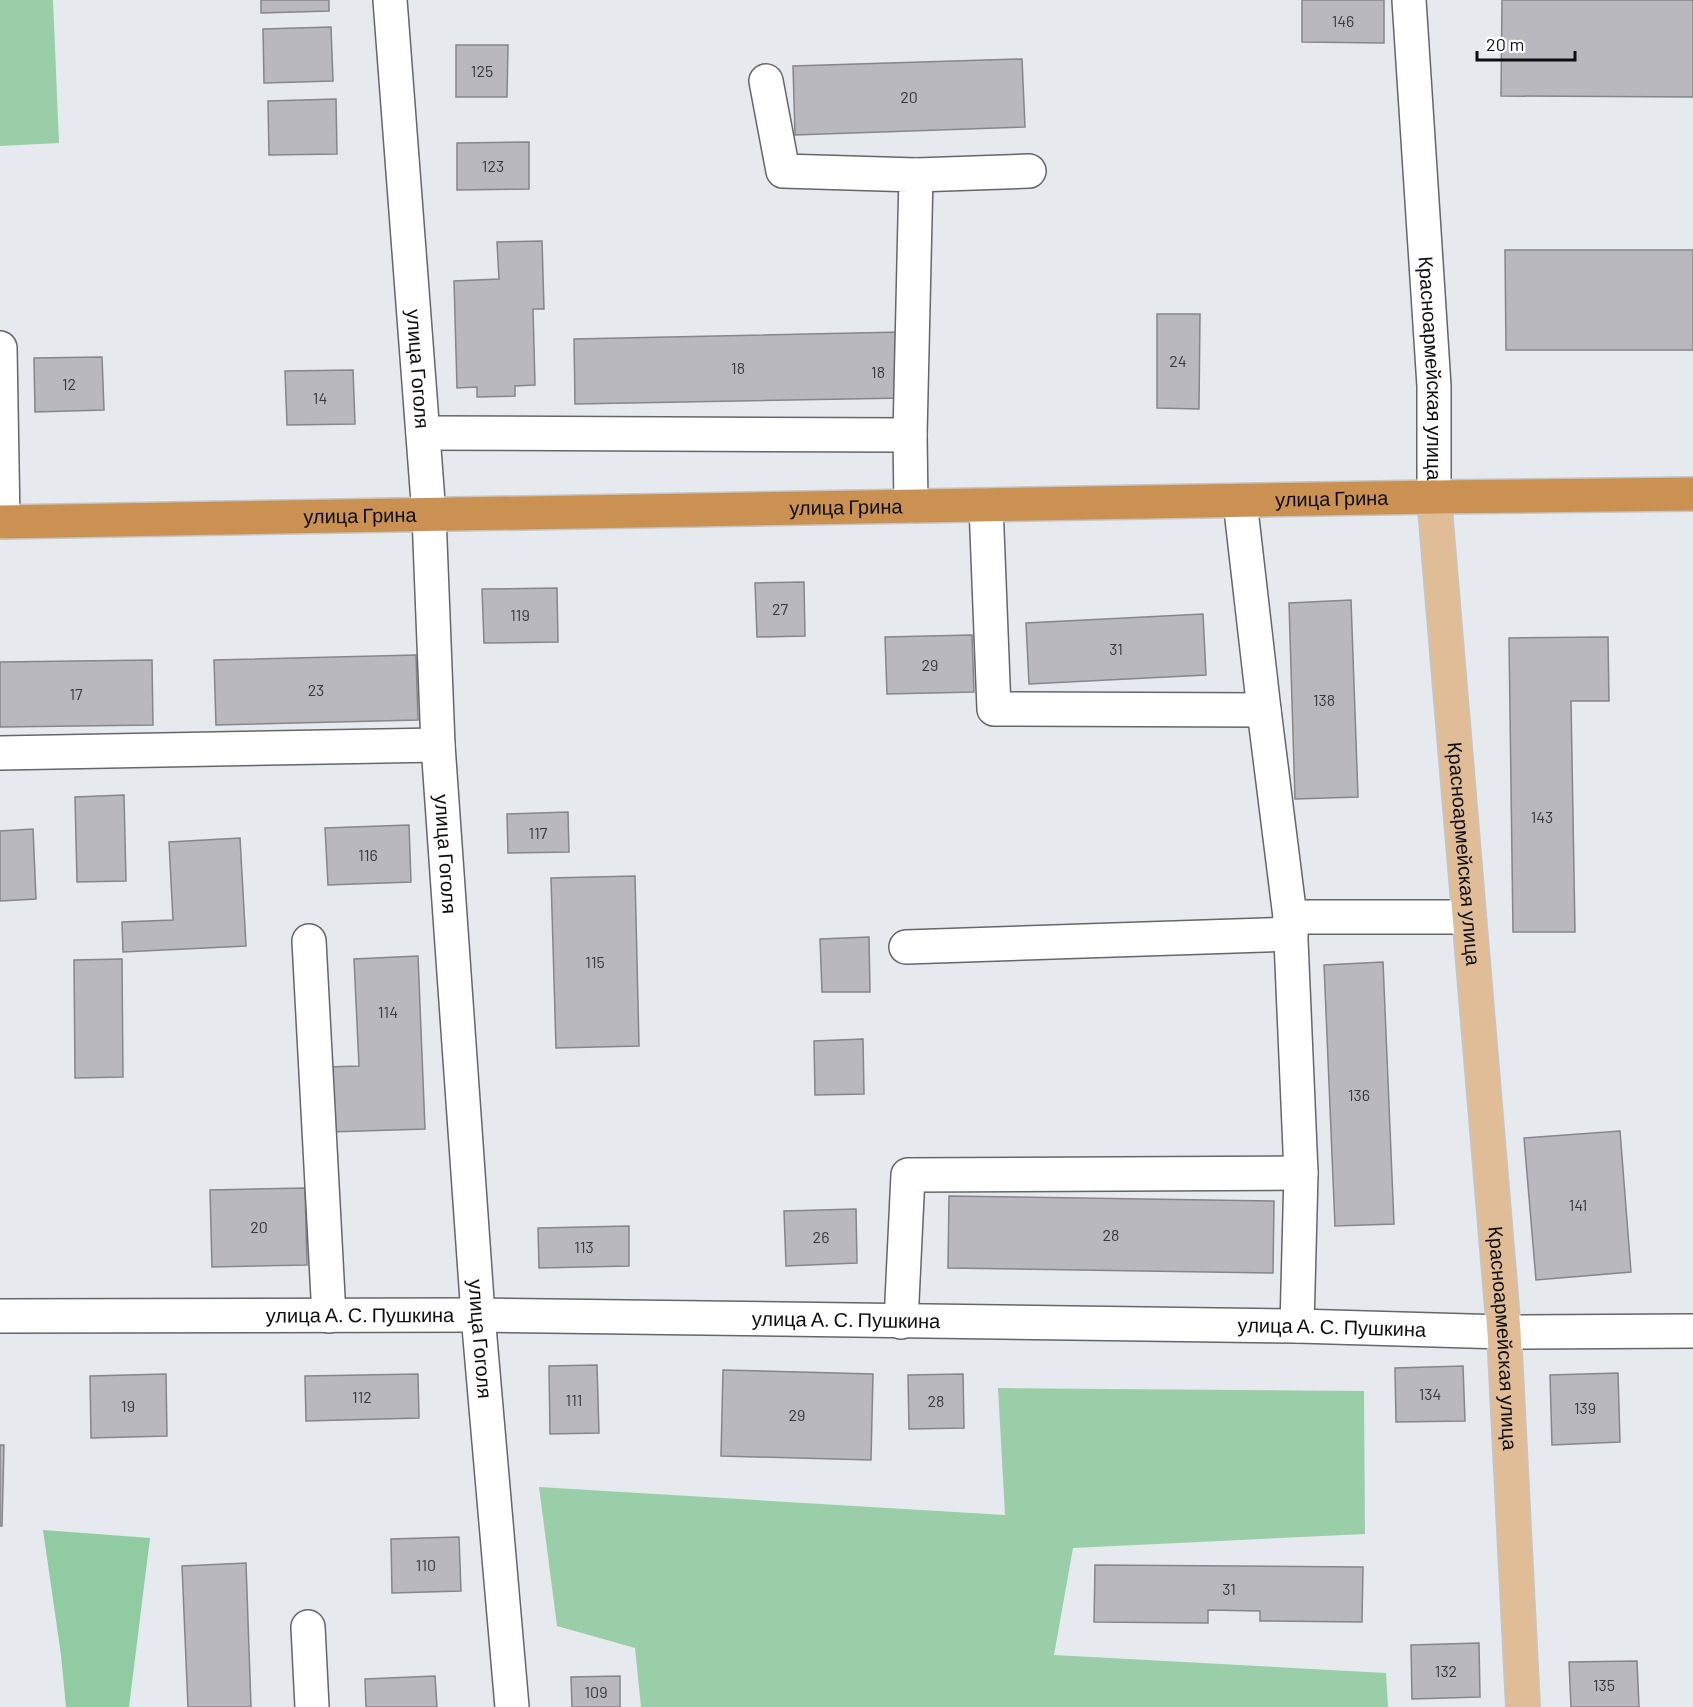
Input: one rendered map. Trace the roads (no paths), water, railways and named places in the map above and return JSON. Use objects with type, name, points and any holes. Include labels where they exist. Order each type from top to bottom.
[{"type":"highway","name":"улица Грина","points":[[2,522],[1693,494]]},
{"type":"main road","name":"Красноармейская улица","points":[[1434,497],[1504,1332],[1523,1707]]},
{"type":"street","name":"улица Гоголя","points":[[390,0],[429,515],[438,745],[478,1315],[512,1707]]},
{"type":"street","name":"Красноармейская улица","points":[[1409,0],[1434,386],[1434,497]]},
{"type":"street","points":[[766,81],[783,171],[916,175],[1029,171]]},
{"type":"street","points":[[911,506],[910,435],[916,175]]},
{"type":"street","points":[[0,348],[2,522]]},
{"type":"street","points":[[423,433],[910,435]]},
{"type":"street","points":[[1240,501],[1291,926],[1301,1173],[1297,1326]]},
{"type":"street","points":[[986,505],[994,709],[1264,710]]},
{"type":"street","points":[[0,753],[438,745]]},
{"type":"street","points":[[906,947],[1469,917]]},
{"type":"street","points":[[309,941],[330,1316]]},
{"type":"street","points":[[901,1322],[908,1175],[1301,1173]]},
{"type":"street","name":"улица А. С. Пушкина","points":[[0,1316],[478,1315],[1297,1326],[1504,1332],[1693,1332]]},
{"type":"street","points":[[308,1627],[312,1707]]}]
